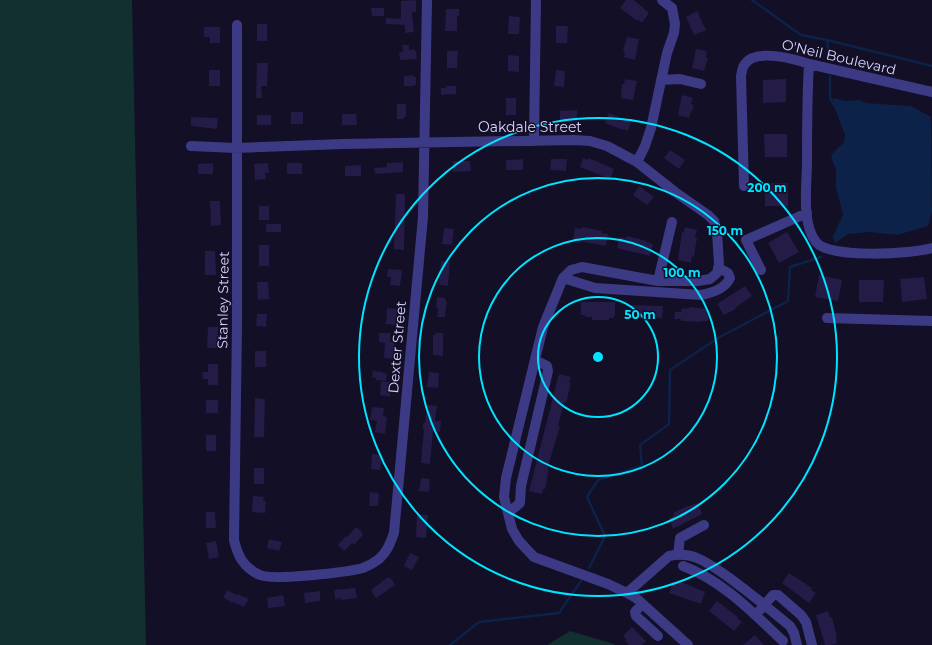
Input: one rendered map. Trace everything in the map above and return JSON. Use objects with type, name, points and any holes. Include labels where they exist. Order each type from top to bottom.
[{"type":"street","name":"Dexter Street","points":[[251,570],[261,576],[281,578],[364,567],[379,559],[389,548],[394,533],[422,224],[427,0]]},
{"type":"street","points":[[534,141],[536,0]]},
{"type":"street","points":[[637,162],[645,146],[651,128],[666,53],[674,33],[675,24],[672,8],[662,0]]},
{"type":"street","name":"Stanley Street","points":[[237,25],[237,325],[234,540],[237,555],[251,570]]},
{"type":"street","name":"O'Neil Boulevard","points":[[744,186],[741,76],[744,64],[748,60],[759,56],[790,58],[809,64],[932,92]]},
{"type":"street","points":[[809,64],[806,106],[807,213],[810,232],[817,244],[828,249],[874,254],[919,252],[932,248]]},
{"type":"street","points":[[661,80],[680,79],[701,84]]},
{"type":"street","name":"Oakdale Street","points":[[191,146],[236,148],[424,142],[590,141],[607,146],[637,162],[675,192],[708,215],[714,221],[717,232],[719,268]]},
{"type":"street","points":[[761,270],[744,236],[807,213]]},
{"type":"street","points":[[666,293],[662,282],[672,222]]},
{"type":"street","points":[[563,278],[595,288],[701,296],[713,292],[728,283],[730,278],[728,273],[719,268],[717,273],[710,279],[698,282],[662,282],[582,267],[571,270],[563,278],[543,327],[506,478],[504,496],[512,528],[519,541],[534,557],[608,584],[627,593],[642,604],[688,645]]},
{"type":"street","points":[[827,318],[932,321]]},
{"type":"street","points":[[508,513],[520,503],[521,486],[548,371],[547,366],[534,360]]},
{"type":"street","points":[[678,554],[680,538],[704,525]]},
{"type":"street","points":[[627,593],[669,556],[678,554],[696,557],[724,574],[790,626],[794,633],[797,645]]},
{"type":"street","points":[[682,566],[699,572],[718,584],[740,601],[782,641]]},
{"type":"street","points":[[718,584],[724,574]]},
{"type":"street","points":[[755,616],[773,595],[778,595],[802,615],[806,622],[812,645]]},
{"type":"street","points":[[642,604],[635,612],[636,616],[658,636]]},
{"type":"green space","points":[[0,0],[132,0],[146,645],[0,645]]},
{"type":"green space","points":[[570,631],[614,644],[615,645],[547,645]]},
{"type":"water","points":[[833,98],[847,101],[859,100],[866,103],[911,106],[931,117],[932,212],[928,226],[897,235],[869,232],[848,234],[835,243],[833,237],[843,214],[836,188],[836,169],[831,157],[844,142],[845,135],[834,106]]},
{"type":"building","points":[[416,0],[416,12],[412,12],[414,32],[405,33],[405,25],[386,24],[386,18],[401,19],[401,1]]},
{"type":"building","points":[[626,0],[634,0],[649,13],[642,23],[620,8]]},
{"type":"building","points":[[371,8],[384,8],[384,16],[372,16]]},
{"type":"building","points":[[446,9],[459,9],[459,16],[457,16],[457,31],[445,31]]},
{"type":"building","points":[[697,11],[706,30],[694,35],[686,17]]},
{"type":"building","points":[[509,16],[520,17],[519,34],[508,34]]},
{"type":"building","points":[[257,24],[267,24],[267,41],[257,41]]},
{"type":"building","points":[[556,26],[568,26],[567,43],[556,43]]},
{"type":"building","points":[[204,27],[220,27],[220,43],[210,43],[210,37],[204,37]]},
{"type":"building","points":[[627,37],[639,39],[635,60],[624,57],[625,52],[623,51]]},
{"type":"building","points":[[402,45],[409,45],[409,50],[414,49],[414,51],[416,51],[417,59],[400,60],[399,52],[403,52]]},
{"type":"building","points":[[696,49],[707,51],[706,57],[708,58],[704,71],[692,68]]},
{"type":"building","points":[[447,51],[458,51],[457,68],[447,68]]},
{"type":"building","points":[[508,55],[519,56],[519,72],[508,71]]},
{"type":"building","points":[[257,63],[268,63],[267,86],[261,86],[262,98],[256,98]]},
{"type":"building","points":[[209,70],[220,70],[220,86],[209,86]]},
{"type":"building","points":[[556,70],[565,71],[564,87],[554,86]]},
{"type":"building","points":[[413,75],[416,77],[416,85],[404,86],[404,76]]},
{"type":"building","points":[[625,79],[637,81],[633,100],[621,98],[622,84],[624,84]]},
{"type":"building","points":[[786,79],[786,102],[763,103],[763,80]]},
{"type":"building","points":[[446,86],[456,86],[456,94],[441,95],[441,88],[446,88]]},
{"type":"building","points":[[682,95],[693,98],[691,104],[694,105],[689,118],[678,115]]},
{"type":"building","points":[[506,98],[516,98],[516,115],[506,115]]},
{"type":"building","points":[[397,104],[406,104],[406,117],[404,117],[404,119],[397,119]]},
{"type":"building","points":[[577,110],[577,121],[560,122],[560,111]]},
{"type":"building","points":[[291,112],[303,112],[303,124],[291,124]]},
{"type":"building","points":[[609,113],[631,122],[628,131],[605,123]]},
{"type":"building","points":[[342,114],[356,114],[357,125],[342,125]]},
{"type":"building","points":[[257,115],[271,115],[271,125],[257,125]]},
{"type":"building","points":[[191,117],[218,118],[217,129],[191,126]]},
{"type":"building","points":[[764,134],[787,134],[787,157],[765,157]]},
{"type":"building","points":[[670,150],[685,160],[679,169],[664,158]]},
{"type":"building","points":[[583,158],[588,160],[589,158],[614,169],[610,179],[580,167]]},
{"type":"building","points":[[523,159],[523,170],[506,170],[506,160]]},
{"type":"building","points":[[551,159],[567,159],[566,171],[550,170]]},
{"type":"building","points":[[453,161],[470,161],[471,171],[453,172]]},
{"type":"building","points":[[403,162],[403,172],[375,174],[374,168],[387,167],[387,163]]},
{"type":"building","points":[[213,163],[213,174],[198,174],[198,164]]},
{"type":"building","points":[[268,163],[269,173],[265,173],[266,179],[255,180],[254,164]]},
{"type":"building","points":[[287,163],[302,163],[302,174],[287,174]]},
{"type":"building","points":[[361,165],[361,176],[345,176],[345,166]]},
{"type":"building","points":[[765,183],[788,183],[788,206],[765,206]]},
{"type":"building","points":[[639,186],[654,197],[647,205],[633,195]]},
{"type":"building","points":[[396,194],[405,194],[404,250],[394,249]]},
{"type":"building","points":[[210,201],[220,201],[221,225],[211,226]]},
{"type":"building","points":[[259,206],[269,206],[269,220],[259,220]]},
{"type":"building","points":[[266,224],[281,224],[281,232],[266,232]]},
{"type":"building","points":[[582,227],[602,231],[601,233],[608,234],[606,246],[573,240],[575,228],[582,229]]},
{"type":"building","points":[[685,227],[697,230],[695,237],[697,238],[694,257],[692,256],[691,263],[678,260],[682,232],[684,232]]},
{"type":"building","points":[[444,228],[454,229],[452,245],[442,244]]},
{"type":"building","points":[[787,232],[799,252],[779,263],[768,243]]},
{"type":"building","points":[[627,236],[653,244],[650,256],[617,248],[620,237],[626,238]]},
{"type":"building","points":[[259,245],[269,245],[269,266],[259,266]]},
{"type":"building","points":[[205,251],[215,251],[216,275],[205,275]]},
{"type":"building","points":[[441,261],[450,262],[448,286],[439,285]]},
{"type":"building","points":[[388,269],[402,270],[400,286],[390,285],[391,277],[387,277]]},
{"type":"building","points":[[819,275],[842,280],[838,301],[815,297]]},
{"type":"building","points":[[924,277],[927,299],[902,302],[900,279]]},
{"type":"building","points":[[859,280],[884,280],[883,302],[859,302]]},
{"type":"building","points":[[257,282],[268,282],[269,299],[258,300]]},
{"type":"building","points":[[745,286],[752,296],[735,308],[736,309],[724,315],[717,304]]},
{"type":"building","points":[[437,297],[445,298],[447,301],[445,317],[437,317]]},
{"type":"building","points":[[581,302],[615,302],[615,316],[614,318],[609,318],[609,320],[592,320],[592,317],[585,317],[585,315],[581,315]]},
{"type":"building","points":[[630,305],[663,306],[662,318],[656,318],[656,320],[630,316]]},
{"type":"building","points":[[689,307],[708,309],[708,321],[681,321],[681,319],[674,319],[675,312],[681,312],[682,308],[689,309]]},
{"type":"building","points":[[387,308],[397,309],[396,325],[386,324]]},
{"type":"building","points":[[257,314],[267,314],[266,327],[256,326]]},
{"type":"building","points":[[208,327],[218,327],[218,348],[207,348]]},
{"type":"building","points":[[379,333],[390,333],[390,342],[395,342],[394,359],[384,358],[385,343],[379,342]]},
{"type":"building","points":[[436,333],[443,333],[443,356],[433,355],[433,335]]},
{"type":"building","points":[[255,351],[266,351],[266,367],[255,367]]},
{"type":"building","points":[[208,364],[218,364],[218,385],[208,385],[208,379],[203,379],[202,372],[208,372]]},
{"type":"building","points":[[373,371],[387,374],[386,381],[376,380],[376,378],[372,377]]},
{"type":"building","points":[[429,372],[439,373],[438,388],[427,387]]},
{"type":"building","points":[[559,374],[571,377],[569,383],[571,383],[566,403],[564,402],[558,426],[560,426],[549,463],[545,489],[543,489],[542,494],[529,491]]},
{"type":"building","points":[[381,381],[391,382],[390,397],[380,395]]},
{"type":"building","points":[[255,398],[265,399],[264,437],[254,437]]},
{"type":"building","points":[[206,400],[218,400],[218,413],[206,413]]},
{"type":"building","points":[[427,405],[437,406],[435,421],[441,421],[440,432],[433,431],[430,464],[421,463],[424,430],[423,423],[425,423]]},
{"type":"building","points":[[372,407],[384,408],[383,416],[387,417],[385,434],[375,432],[377,421],[370,420]]},
{"type":"building","points":[[206,435],[216,435],[216,451],[206,451]]},
{"type":"building","points":[[372,454],[382,455],[380,470],[371,469]]},
{"type":"building","points":[[254,468],[264,468],[264,484],[254,484]]},
{"type":"building","points":[[421,478],[430,479],[429,492],[419,491]]},
{"type":"building","points":[[370,492],[378,493],[379,495],[377,506],[369,506]]},
{"type":"building","points":[[253,496],[264,497],[263,501],[266,501],[265,513],[252,512]]},
{"type":"building","points":[[698,503],[702,514],[673,529],[669,518],[674,516],[673,513]]},
{"type":"building","points":[[206,512],[215,512],[216,528],[206,528]]},
{"type":"building","points":[[417,514],[428,515],[426,538],[416,537]]},
{"type":"building","points":[[356,527],[363,533],[363,535],[354,545],[352,543],[344,551],[338,545]]},
{"type":"building","points":[[269,539],[282,542],[279,551],[267,548]]},
{"type":"building","points":[[216,541],[219,557],[209,559],[206,543]]},
{"type":"building","points":[[410,553],[419,557],[412,570],[404,566]]},
{"type":"building","points":[[789,573],[812,588],[811,590],[816,593],[809,603],[782,583]]},
{"type":"building","points":[[388,577],[388,579],[390,577],[395,585],[376,598],[371,590]]},
{"type":"building","points":[[673,581],[680,584],[680,582],[686,584],[705,592],[701,604],[669,593]]},
{"type":"building","points":[[355,588],[357,598],[341,600],[341,598],[335,599],[334,590]]},
{"type":"building","points":[[228,590],[236,595],[237,594],[247,598],[248,600],[244,607],[233,602],[232,603],[223,597]]},
{"type":"building","points":[[320,591],[320,601],[305,603],[304,593]]},
{"type":"building","points":[[283,595],[285,606],[268,608],[267,598]]},
{"type":"building","points":[[717,601],[738,617],[737,618],[742,622],[734,631],[709,611]]},
{"type":"building","points":[[828,611],[830,618],[832,617],[837,643],[825,645],[816,615]]},
{"type":"building","points":[[632,627],[646,641],[642,645],[629,645],[625,640],[626,639],[623,636]]},
{"type":"building","points":[[755,635],[764,645],[743,645]]},
{"type":"waterway","points":[[752,0],[801,35],[827,40],[829,56]]},
{"type":"waterway","points":[[827,40],[932,66]]},
{"type":"waterway","points":[[830,76],[830,98],[835,107]]},
{"type":"waterway","points":[[589,568],[605,536],[587,497],[598,480],[642,466],[640,445],[669,424],[670,370],[718,338],[788,301],[790,267],[821,257]]},
{"type":"waterway","points":[[450,645],[479,622],[559,613],[581,581]]}]
